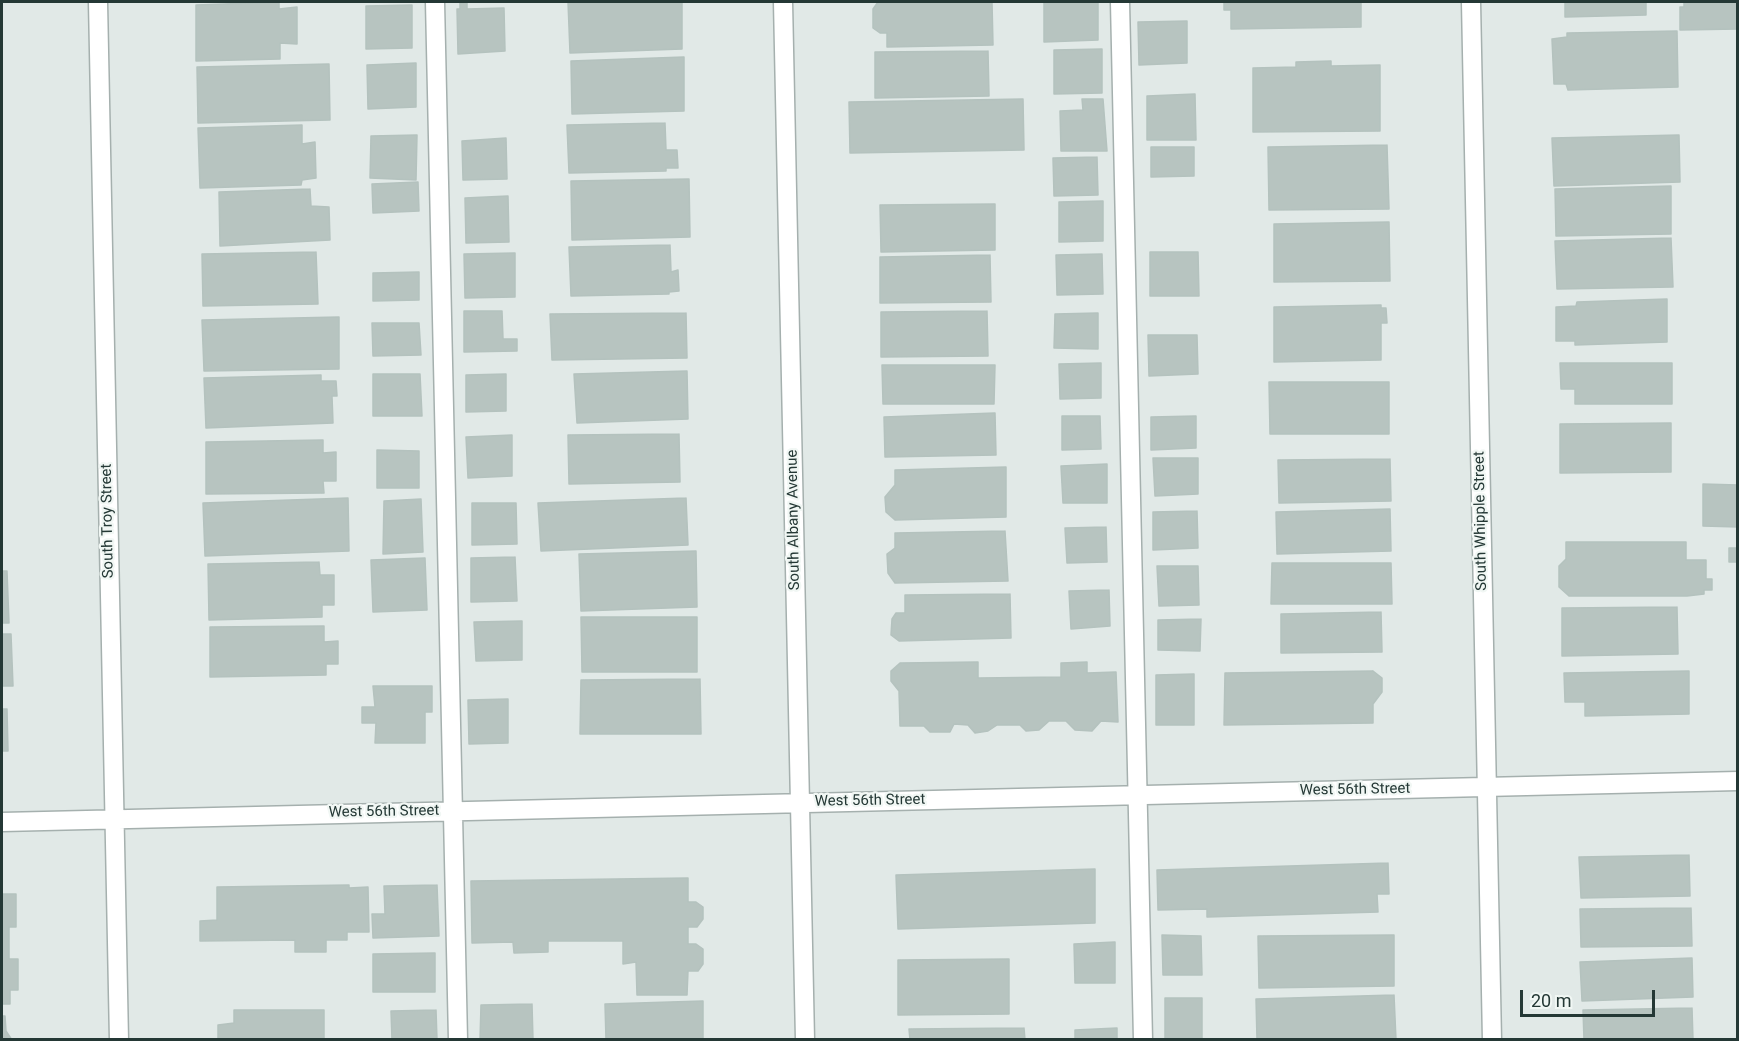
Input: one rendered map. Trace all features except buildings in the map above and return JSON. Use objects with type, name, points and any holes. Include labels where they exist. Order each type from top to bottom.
[{"type":"street","name":"South Troy Street","points":[[98,2],[119,1040]]},
{"type":"street","points":[[435,2],[458,1040]]},
{"type":"street","name":"South Albany Avenue","points":[[783,2],[805,1040]]},
{"type":"street","points":[[1120,2],[1143,1040]]},
{"type":"street","name":"South Whipple Street","points":[[1471,2],[1492,1040]]},
{"type":"street","name":"West 56th Street","points":[[2,822],[1737,781]]}]
